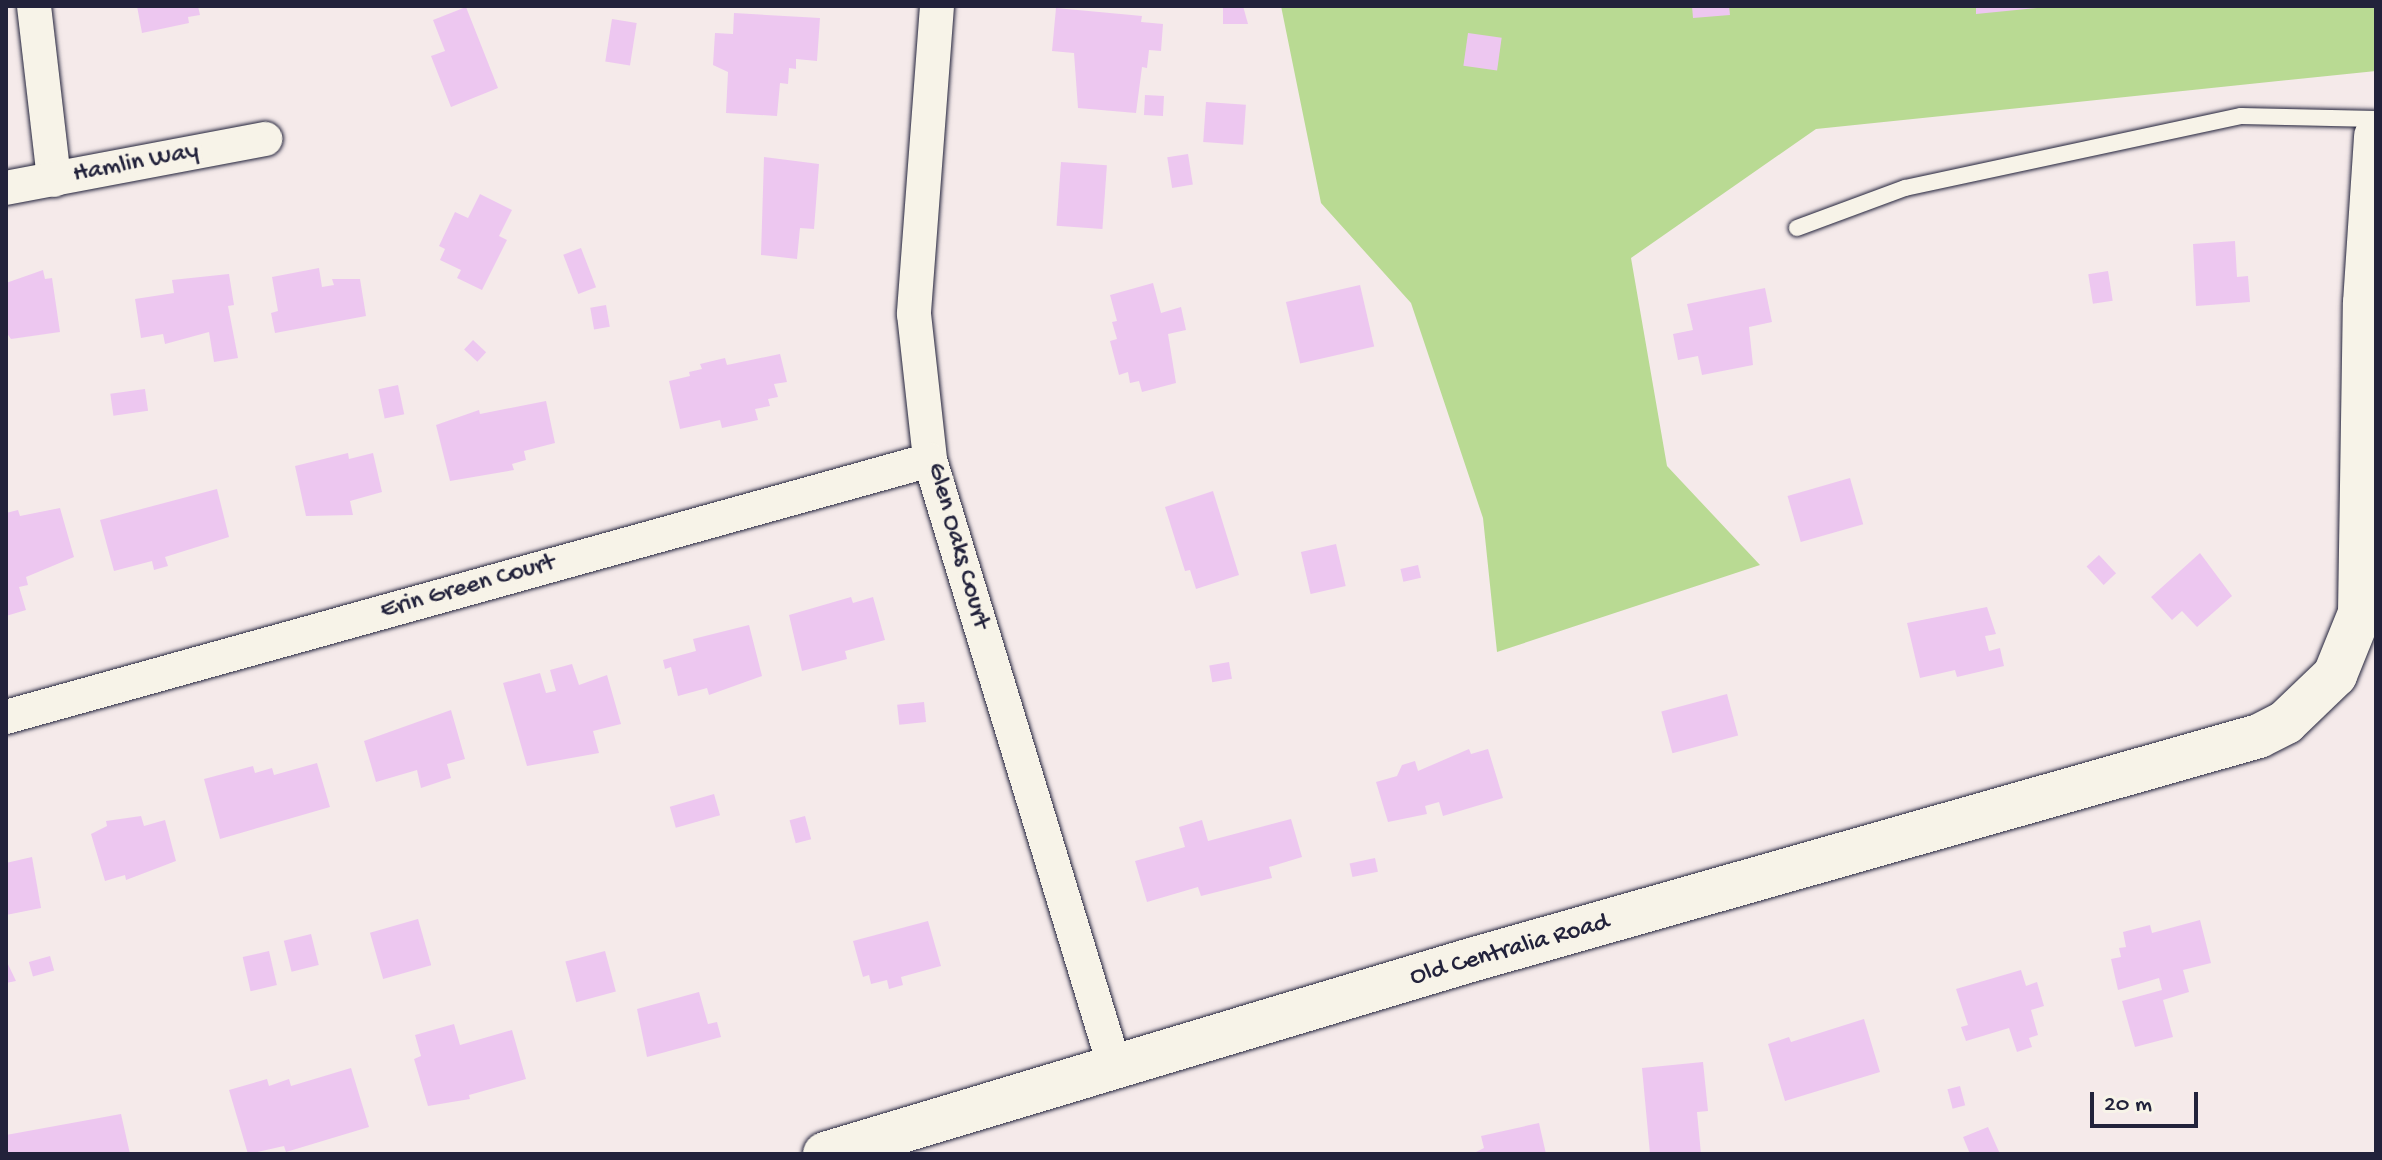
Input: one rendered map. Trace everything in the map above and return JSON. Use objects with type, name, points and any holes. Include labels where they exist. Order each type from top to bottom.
[{"type":"street","points":[[34,6],[54,180]]},
{"type":"street","name":"Glen Oaks Court","points":[[937,6],[914,314],[930,460],[1115,1068]]},
{"type":"street","name":"Old Centralia Road","points":[[825,1154],[1471,960],[2259,736],[2315,698],[2335,675],[2360,613],[2365,303],[2376,136]]},
{"type":"street","name":"Hamlin Way","points":[[6,188],[265,139]]},
{"type":"street","name":"Erin Green Court","points":[[6,717],[930,460]]},
{"type":"lane","points":[[1797,228],[1905,188],[2241,116],[2376,119]]},
{"type":"green space","points":[[1281,6],[2376,6],[2376,71],[1816,129],[1631,258],[1667,466],[1760,565],[1497,652],[1483,518],[1411,303],[1321,203]]},
{"type":"building","points":[[137,6],[198,6],[200,15],[188,17],[189,23],[142,33]]},
{"type":"building","points":[[1223,6],[1243,6],[1248,24],[1223,24]]},
{"type":"building","points":[[1692,6],[1729,6],[1730,15],[1693,18]]},
{"type":"building","points":[[1976,6],[2037,6],[2037,8],[1976,14]]},
{"type":"building","points":[[466,7],[498,88],[451,107],[431,56],[445,51],[433,20]]},
{"type":"building","points":[[1056,8],[1142,16],[1141,22],[1163,24],[1161,51],[1149,50],[1147,68],[1142,67],[1136,113],[1078,108],[1074,53],[1052,51]]},
{"type":"building","points":[[734,13],[820,18],[817,61],[796,59],[796,69],[789,68],[788,84],[780,83],[777,116],[726,113],[728,72],[713,65],[715,33],[733,34]]},
{"type":"building","points":[[612,19],[637,23],[630,65],[605,61]]},
{"type":"building","points":[[1468,33],[1502,38],[1497,70],[1463,66]]},
{"type":"building","points":[[1145,95],[1164,96],[1163,116],[1144,115]]},
{"type":"building","points":[[1206,102],[1246,105],[1243,145],[1203,142]]},
{"type":"building","points":[[1188,154],[1193,185],[1172,188],[1167,157]]},
{"type":"building","points":[[764,157],[819,164],[814,229],[800,228],[797,259],[761,255]]},
{"type":"building","points":[[1061,162],[1107,165],[1102,229],[1057,226]]},
{"type":"building","points":[[480,194],[512,210],[499,236],[507,240],[482,290],[457,278],[461,270],[440,260],[445,249],[439,246],[455,212],[468,218]]},
{"type":"building","points":[[2235,241],[2237,277],[2248,276],[2250,302],[2196,306],[2193,244]]},
{"type":"building","points":[[581,248],[596,287],[578,294],[563,255]]},
{"type":"building","points":[[319,268],[322,287],[334,285],[332,279],[360,279],[366,316],[275,333],[271,313],[278,311],[272,277]]},
{"type":"building","points":[[43,270],[45,279],[52,278],[60,332],[11,339],[6,332],[6,283]]},
{"type":"building","points":[[2108,271],[2113,301],[2093,304],[2088,274]]},
{"type":"building","points":[[229,274],[234,305],[228,306],[238,358],[214,362],[209,332],[165,344],[163,334],[141,338],[135,299],[174,293],[172,280]]},
{"type":"building","points":[[1153,283],[1161,313],[1181,307],[1186,330],[1168,334],[1176,383],[1142,392],[1139,381],[1130,383],[1128,372],[1119,375],[1110,341],[1117,339],[1112,322],[1117,321],[1110,295]]},
{"type":"building","points":[[1360,285],[1374,346],[1300,363],[1286,302]]},
{"type":"building","points":[[1765,288],[1772,322],[1749,327],[1753,365],[1702,375],[1698,356],[1678,360],[1673,334],[1693,330],[1687,304]]},
{"type":"building","points":[[606,305],[610,327],[594,329],[590,308]]},
{"type":"building","points":[[473,340],[486,352],[477,362],[464,350]]},
{"type":"building","points":[[780,354],[787,382],[774,384],[778,397],[768,399],[770,406],[755,409],[758,420],[722,428],[720,420],[680,429],[669,381],[690,376],[689,372],[702,369],[700,364],[725,358],[727,365]]},
{"type":"building","points":[[398,385],[404,414],[385,419],[378,389]]},
{"type":"building","points":[[145,389],[148,411],[113,416],[110,394]]},
{"type":"building","points":[[546,401],[555,443],[524,451],[526,460],[512,464],[514,470],[450,481],[436,425],[479,410],[480,414]]},
{"type":"building","points":[[348,453],[349,459],[373,453],[382,492],[350,501],[353,515],[306,516],[295,466]]},
{"type":"building","points":[[1850,478],[1863,524],[1801,542],[1788,496]]},
{"type":"building","points":[[217,489],[229,537],[165,557],[168,566],[154,570],[152,561],[114,571],[100,520]]},
{"type":"building","points":[[1213,491],[1239,575],[1196,589],[1190,570],[1185,571],[1165,507]]},
{"type":"building","points":[[60,508],[74,557],[26,577],[28,585],[19,587],[26,610],[6,616],[6,513],[18,510],[20,516]]},
{"type":"building","points":[[1336,544],[1346,586],[1311,594],[1301,552]]},
{"type":"building","points":[[2200,553],[2232,596],[2197,627],[2182,611],[2172,620],[2151,597]]},
{"type":"building","points":[[2099,555],[2116,573],[2104,585],[2087,567]]},
{"type":"building","points":[[1418,565],[1421,578],[1403,582],[1400,569]]},
{"type":"building","points":[[851,597],[853,603],[873,597],[885,640],[845,651],[847,659],[802,671],[789,615]]},
{"type":"building","points":[[1987,607],[1996,634],[1985,636],[1989,651],[2000,648],[2004,666],[1957,677],[1955,670],[1920,678],[1907,623]]},
{"type":"building","points":[[749,625],[762,676],[709,695],[707,688],[678,696],[671,667],[665,669],[663,660],[696,651],[693,639]]},
{"type":"building","points":[[1229,662],[1232,679],[1212,682],[1209,665]]},
{"type":"building","points":[[572,664],[579,685],[607,675],[621,724],[593,731],[599,753],[527,766],[503,683],[540,673],[546,693],[556,691],[550,670]]},
{"type":"building","points":[[1727,694],[1738,736],[1672,753],[1661,712]]},
{"type":"building","points":[[924,702],[926,722],[899,725],[897,705]]},
{"type":"building","points":[[451,710],[465,759],[447,764],[451,778],[421,788],[417,770],[376,782],[364,741]]},
{"type":"building","points":[[1469,749],[1471,754],[1488,749],[1503,798],[1443,816],[1439,802],[1425,806],[1427,814],[1388,822],[1376,782],[1397,776],[1402,765],[1415,761],[1418,771]]},
{"type":"building","points":[[317,763],[330,807],[220,839],[204,779],[253,766],[255,773],[272,768],[274,775]]},
{"type":"building","points":[[714,794],[720,815],[676,828],[670,807]]},
{"type":"building","points":[[141,816],[144,826],[165,820],[176,861],[126,880],[125,875],[105,881],[91,834],[107,826],[106,821]]},
{"type":"building","points":[[805,816],[811,839],[796,843],[790,820]]},
{"type":"building","points":[[1291,819],[1302,857],[1269,867],[1272,878],[1201,896],[1198,887],[1147,902],[1135,861],[1185,847],[1179,827],[1202,820],[1208,841]]},
{"type":"building","points":[[32,857],[41,908],[6,915],[6,863]]},
{"type":"building","points":[[1375,858],[1378,872],[1352,877],[1350,863]]},
{"type":"building","points":[[418,919],[431,965],[383,979],[370,933]]},
{"type":"building","points":[[2200,920],[2211,963],[2183,970],[2189,992],[2163,1000],[2173,1037],[2135,1047],[2122,1001],[2162,990],[2159,978],[2118,990],[2111,959],[2121,957],[2119,948],[2126,947],[2123,932],[2150,925],[2152,933]]},
{"type":"building","points":[[928,921],[941,966],[901,977],[903,985],[889,989],[887,980],[871,984],[869,975],[863,977],[853,941]]},
{"type":"building","points":[[311,934],[319,965],[292,972],[284,941]]},
{"type":"building","points":[[269,951],[277,985],[251,991],[243,957]]},
{"type":"building","points":[[605,951],[616,992],[576,1002],[565,962]]},
{"type":"building","points":[[50,956],[54,970],[33,976],[29,962]]},
{"type":"building","points":[[6,960],[16,981],[6,983]]},
{"type":"building","points":[[2021,970],[2026,986],[2037,982],[2044,1006],[2031,1010],[2038,1035],[2029,1038],[2032,1047],[2017,1052],[2009,1028],[1966,1041],[1961,1027],[1968,1025],[1956,989]]},
{"type":"building","points":[[699,992],[708,1024],[717,1022],[721,1037],[647,1057],[637,1009]]},
{"type":"building","points":[[1864,1019],[1880,1072],[1785,1101],[1768,1044],[1789,1037],[1791,1042]]},
{"type":"building","points":[[454,1024],[460,1045],[512,1030],[526,1079],[469,1095],[470,1099],[428,1106],[414,1059],[421,1056],[415,1035]]},
{"type":"building","points":[[1703,1062],[1708,1111],[1697,1112],[1701,1154],[1650,1154],[1642,1068]]},
{"type":"building","points":[[351,1068],[369,1127],[286,1152],[284,1146],[248,1154],[229,1090],[267,1079],[269,1086],[289,1079],[291,1086]]},
{"type":"building","points":[[1960,1086],[1965,1105],[1953,1109],[1947,1089]]},
{"type":"building","points":[[121,1114],[130,1154],[6,1154],[6,1135]]},
{"type":"building","points":[[1539,1123],[1546,1154],[1472,1154],[1484,1148],[1481,1136]]},
{"type":"building","points":[[1988,1127],[2000,1154],[1970,1154],[1963,1137]]}]
